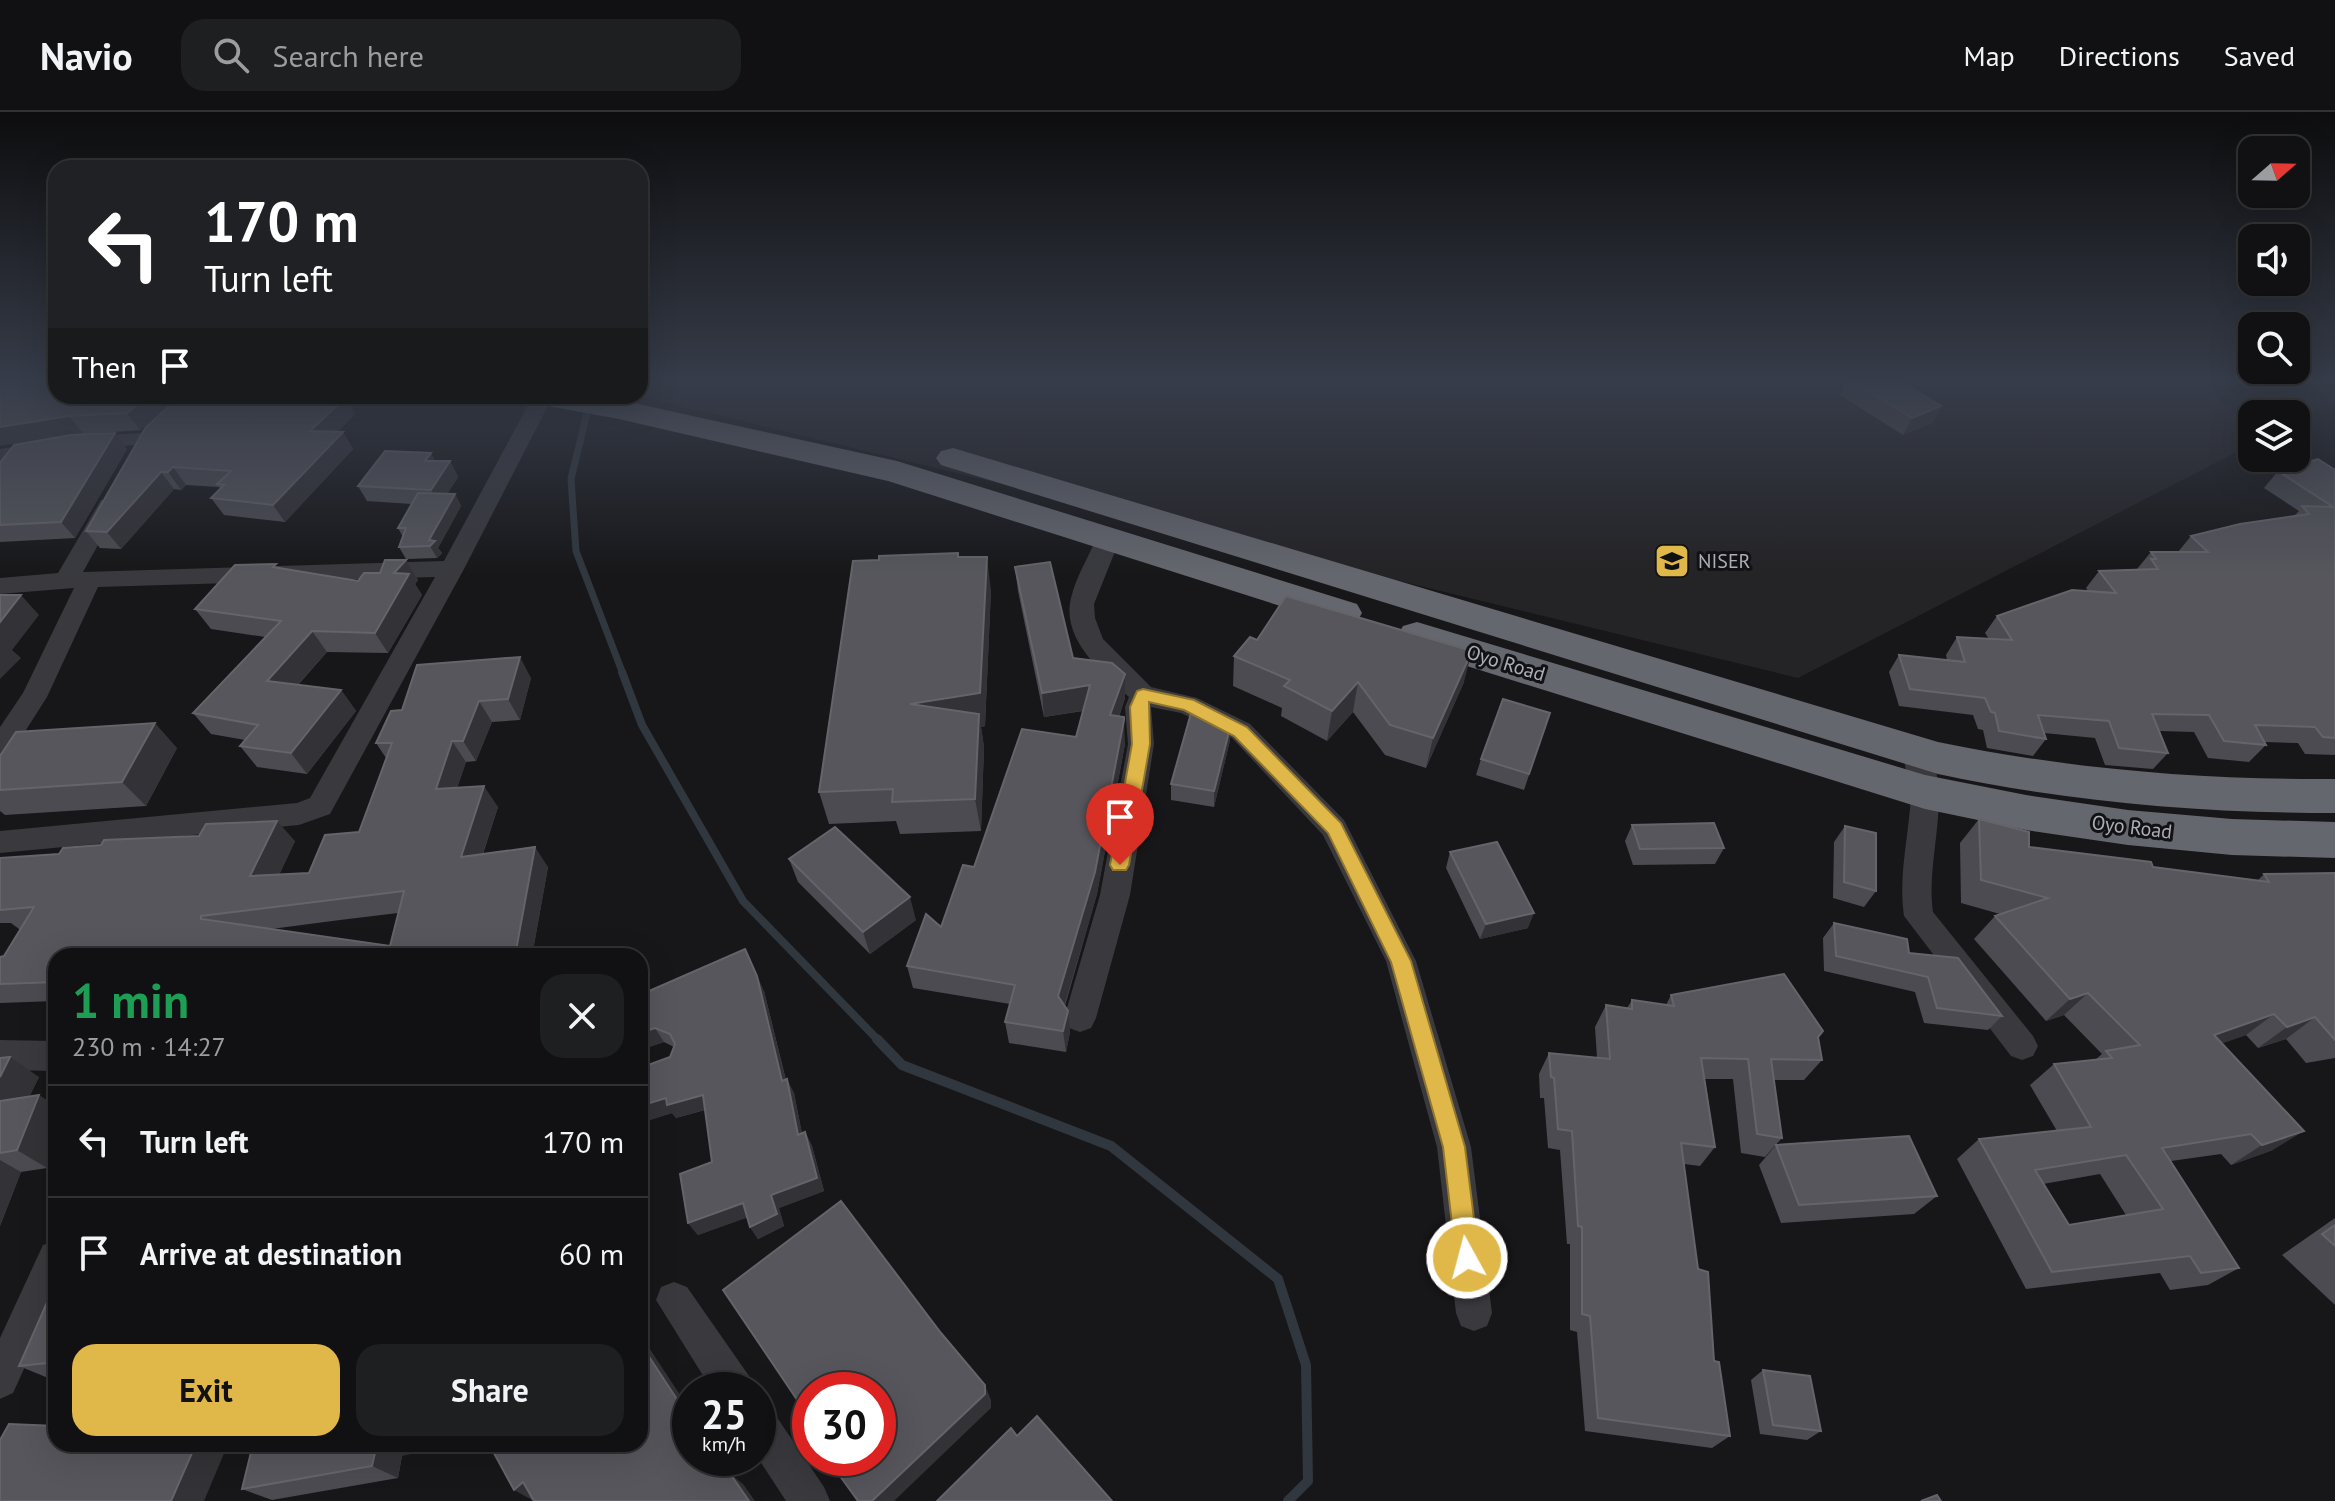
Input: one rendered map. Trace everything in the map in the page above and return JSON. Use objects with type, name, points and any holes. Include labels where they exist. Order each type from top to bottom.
[{"type":"highway","name":"Oyo Road","points":[[770,445],[897,472],[1925,792],[1999,808],[2163,831],[2332,845]]},
{"type":"highway","name":"Oyo Road","points":[[905,445],[1917,753],[2002,773],[2079,785],[2211,796],[2335,796]]},
{"type":"street","points":[[0,456],[66,445]]},
{"type":"street","points":[[132,465],[145,445]]},
{"type":"street","points":[[0,842],[299,814],[320,806],[520,445]]},
{"type":"street","points":[[0,748],[40,684],[78,580],[118,490]]},
{"type":"street","points":[[1108,539],[1082,604],[1086,632],[1107,662],[1143,695],[1188,705],[1241,731],[1334,828],[1401,961],[1454,1147],[1474,1313]]},
{"type":"street","points":[[0,586],[78,580],[452,569]]},
{"type":"street","points":[[1080,1018],[1115,895],[1141,744],[1138,707],[1143,695]]},
{"type":"street","points":[[1917,753],[1925,792],[1915,888],[1919,916],[2022,1046]]},
{"type":"street","points":[[0,1055],[48,1056]]},
{"type":"street","points":[[0,1380],[48,1275]]},
{"type":"street","points":[[674,1300],[723,1372]]},
{"type":"street","points":[[776,1451],[810,1501]]},
{"type":"shaded area","name":"NISER","points":[[840,445],[2238,445],[2238,451],[1798,678]]},
{"type":"building","points":[[14,445],[108,445],[61,522],[0,525],[0,463]]},
{"type":"building","points":[[136,445],[331,445],[273,505],[211,498],[224,485],[217,484],[231,471],[173,467],[168,472],[161,472],[107,532],[86,531]]},
{"type":"building","points":[[385,451],[431,453],[425,461],[450,461],[431,490],[358,486]]},
{"type":"building","points":[[2318,459],[2335,470],[2335,738],[2323,737],[2315,727],[2255,725],[2266,745],[2224,741],[2209,715],[2152,714],[2168,753],[2119,748],[2109,721],[2038,715],[2046,739],[1999,731],[1995,713],[1991,712],[1985,698],[1910,689],[1899,655],[1965,662],[1957,637],[2012,640],[1997,616],[2072,590],[2116,593],[2099,571],[2158,569],[2151,559],[2156,559],[2151,552],[2208,552],[2191,536],[2240,524],[2309,514],[2302,506],[2333,507],[2280,472],[2310,472],[2310,461]]},
{"type":"building","points":[[418,493],[455,494],[429,540],[435,541],[430,546],[399,547],[406,528],[398,528]]},
{"type":"building","points":[[958,553],[958,557],[987,557],[980,693],[910,704],[979,714],[975,799],[892,802],[893,789],[819,792],[853,561],[879,560],[879,556]]},
{"type":"building","points":[[385,560],[406,560],[394,573],[409,574],[375,633],[312,631],[267,681],[341,690],[291,753],[240,746],[258,725],[193,713],[281,621],[195,609],[235,565],[276,564],[273,567],[358,581],[364,573],[380,573]]},
{"type":"building","points":[[1050,562],[1073,658],[1112,663],[1125,674],[1110,715],[1124,717],[1124,720],[1095,872],[1058,996],[1068,1011],[1063,1031],[1005,1022],[1015,985],[907,966],[926,914],[941,927],[963,865],[974,867],[1022,729],[1076,737],[1090,685],[1042,693],[1015,567]]},
{"type":"building","points":[[0,595],[21,595],[0,622]]},
{"type":"building","points":[[1286,596],[1472,651],[1433,738],[1390,725],[1358,682],[1332,711],[1284,686],[1290,680],[1234,656],[1250,637],[1257,640]]},
{"type":"building","points":[[520,657],[508,699],[479,701],[463,741],[452,741],[436,789],[484,786],[461,857],[535,847],[516,948],[48,948],[48,982],[0,984],[0,957],[4,956],[34,907],[0,910],[0,858],[59,854],[63,848],[101,845],[104,840],[199,836],[206,824],[277,821],[250,876],[309,873],[325,835],[359,832],[392,743],[376,743],[391,711],[402,710],[417,665]],"holes":[[[404,891],[390,946],[201,919],[201,916]]]},
{"type":"building","points":[[1503,699],[1550,713],[1529,774],[1481,759]]},
{"type":"building","points":[[1191,713],[1216,716],[1231,724],[1214,791],[1171,784]]},
{"type":"building","points":[[155,723],[122,782],[0,790],[0,756],[16,732]]},
{"type":"building","points":[[1979,819],[2029,832],[2029,847],[2151,862],[2153,867],[2269,882],[2264,874],[2335,873],[2335,1040],[2315,1017],[2287,1027],[2274,1014],[2214,1035],[2304,1131],[2262,1145],[2251,1134],[2162,1148],[2239,1268],[2201,1273],[2190,1256],[2052,1272],[1979,1139],[2091,1127],[2054,1064],[2112,1058],[2106,1051],[2140,1045],[2088,993],[2070,999],[1995,916],[2048,898],[1981,880]],"holes":[[[2126,1155],[2163,1209],[2069,1225],[2035,1170]]]},
{"type":"building","points":[[1714,823],[1724,848],[1640,849],[1632,825]]},
{"type":"building","points":[[1845,826],[1876,833],[1876,891],[1844,882]]},
{"type":"building","points":[[835,827],[910,897],[863,932],[789,859]]},
{"type":"building","points":[[1497,842],[1534,913],[1486,924],[1450,852]]},
{"type":"building","points":[[1834,923],[1907,939],[1909,953],[1958,958],[2002,1016],[1937,1008],[1928,977],[1836,956]]},
{"type":"building","points":[[745,949],[757,976],[782,1081],[787,1079],[798,1135],[805,1132],[817,1178],[771,1195],[777,1214],[750,1227],[743,1203],[688,1223],[680,1174],[712,1162],[703,1095],[667,1105],[666,1098],[648,1104],[648,1065],[670,1057],[675,1044],[670,1034],[655,1028],[648,1030],[648,991]]},
{"type":"building","points":[[1784,974],[1823,1031],[1818,1037],[1822,1060],[1771,1059],[1782,1138],[1757,1134],[1748,1059],[1701,1058],[1715,1147],[1681,1143],[1698,1269],[1708,1272],[1714,1361],[1719,1362],[1730,1436],[1598,1418],[1590,1316],[1582,1314],[1582,1227],[1578,1226],[1572,1131],[1558,1129],[1549,1053],[1610,1059],[1606,1005],[1632,1009],[1632,1000],[1674,1006],[1671,995]]},
{"type":"building","points":[[10,1057],[0,1077],[0,1058]]},
{"type":"building","points":[[39,1095],[17,1150],[0,1153],[0,1101]]},
{"type":"building","points":[[1909,1136],[1937,1196],[1799,1205],[1776,1145]]},
{"type":"building","points":[[841,1201],[941,1333],[985,1385],[985,1394],[872,1501],[858,1501],[840,1476],[896,1476],[896,1372],[792,1372],[792,1392],[723,1290]]},
{"type":"building","points":[[2335,1225],[2335,1246],[2322,1234]]},
{"type":"building","points":[[48,1300],[48,1363],[19,1366]]},
{"type":"building","points":[[648,1355],[672,1392],[672,1476],[732,1476],[749,1501],[534,1501],[523,1482],[514,1490],[493,1452],[648,1452]]},
{"type":"building","points":[[1763,1370],[1810,1376],[1821,1431],[1773,1425]]},
{"type":"building","points":[[1037,1416],[1112,1501],[937,1501],[1011,1428],[1017,1436]]},
{"type":"building","points":[[9,1424],[48,1426],[48,1452],[192,1452],[171,1501],[0,1501],[0,1440]]},
{"type":"building","points":[[251,1452],[375,1452],[372,1466],[242,1489]]},
{"type":"building","points":[[1937,1495],[1941,1501],[1921,1501]]},
{"type":"waterway","points":[[579,445],[571,479],[576,551],[623,674]]},
{"type":"waterway","points":[[622,672],[642,725],[743,901],[879,1041]]},
{"type":"waterway","points":[[877,1039],[902,1065],[1111,1146],[1278,1279],[1306,1365],[1308,1481],[1288,1501]]},
{"type":"place","name":"NISER","points":[[1672,561]]},
{"type":"route","points":[[1120,865],[1141,744],[1138,707],[1143,695],[1188,705],[1241,731],[1334,828],[1401,961],[1454,1147],[1467,1258]]}]
